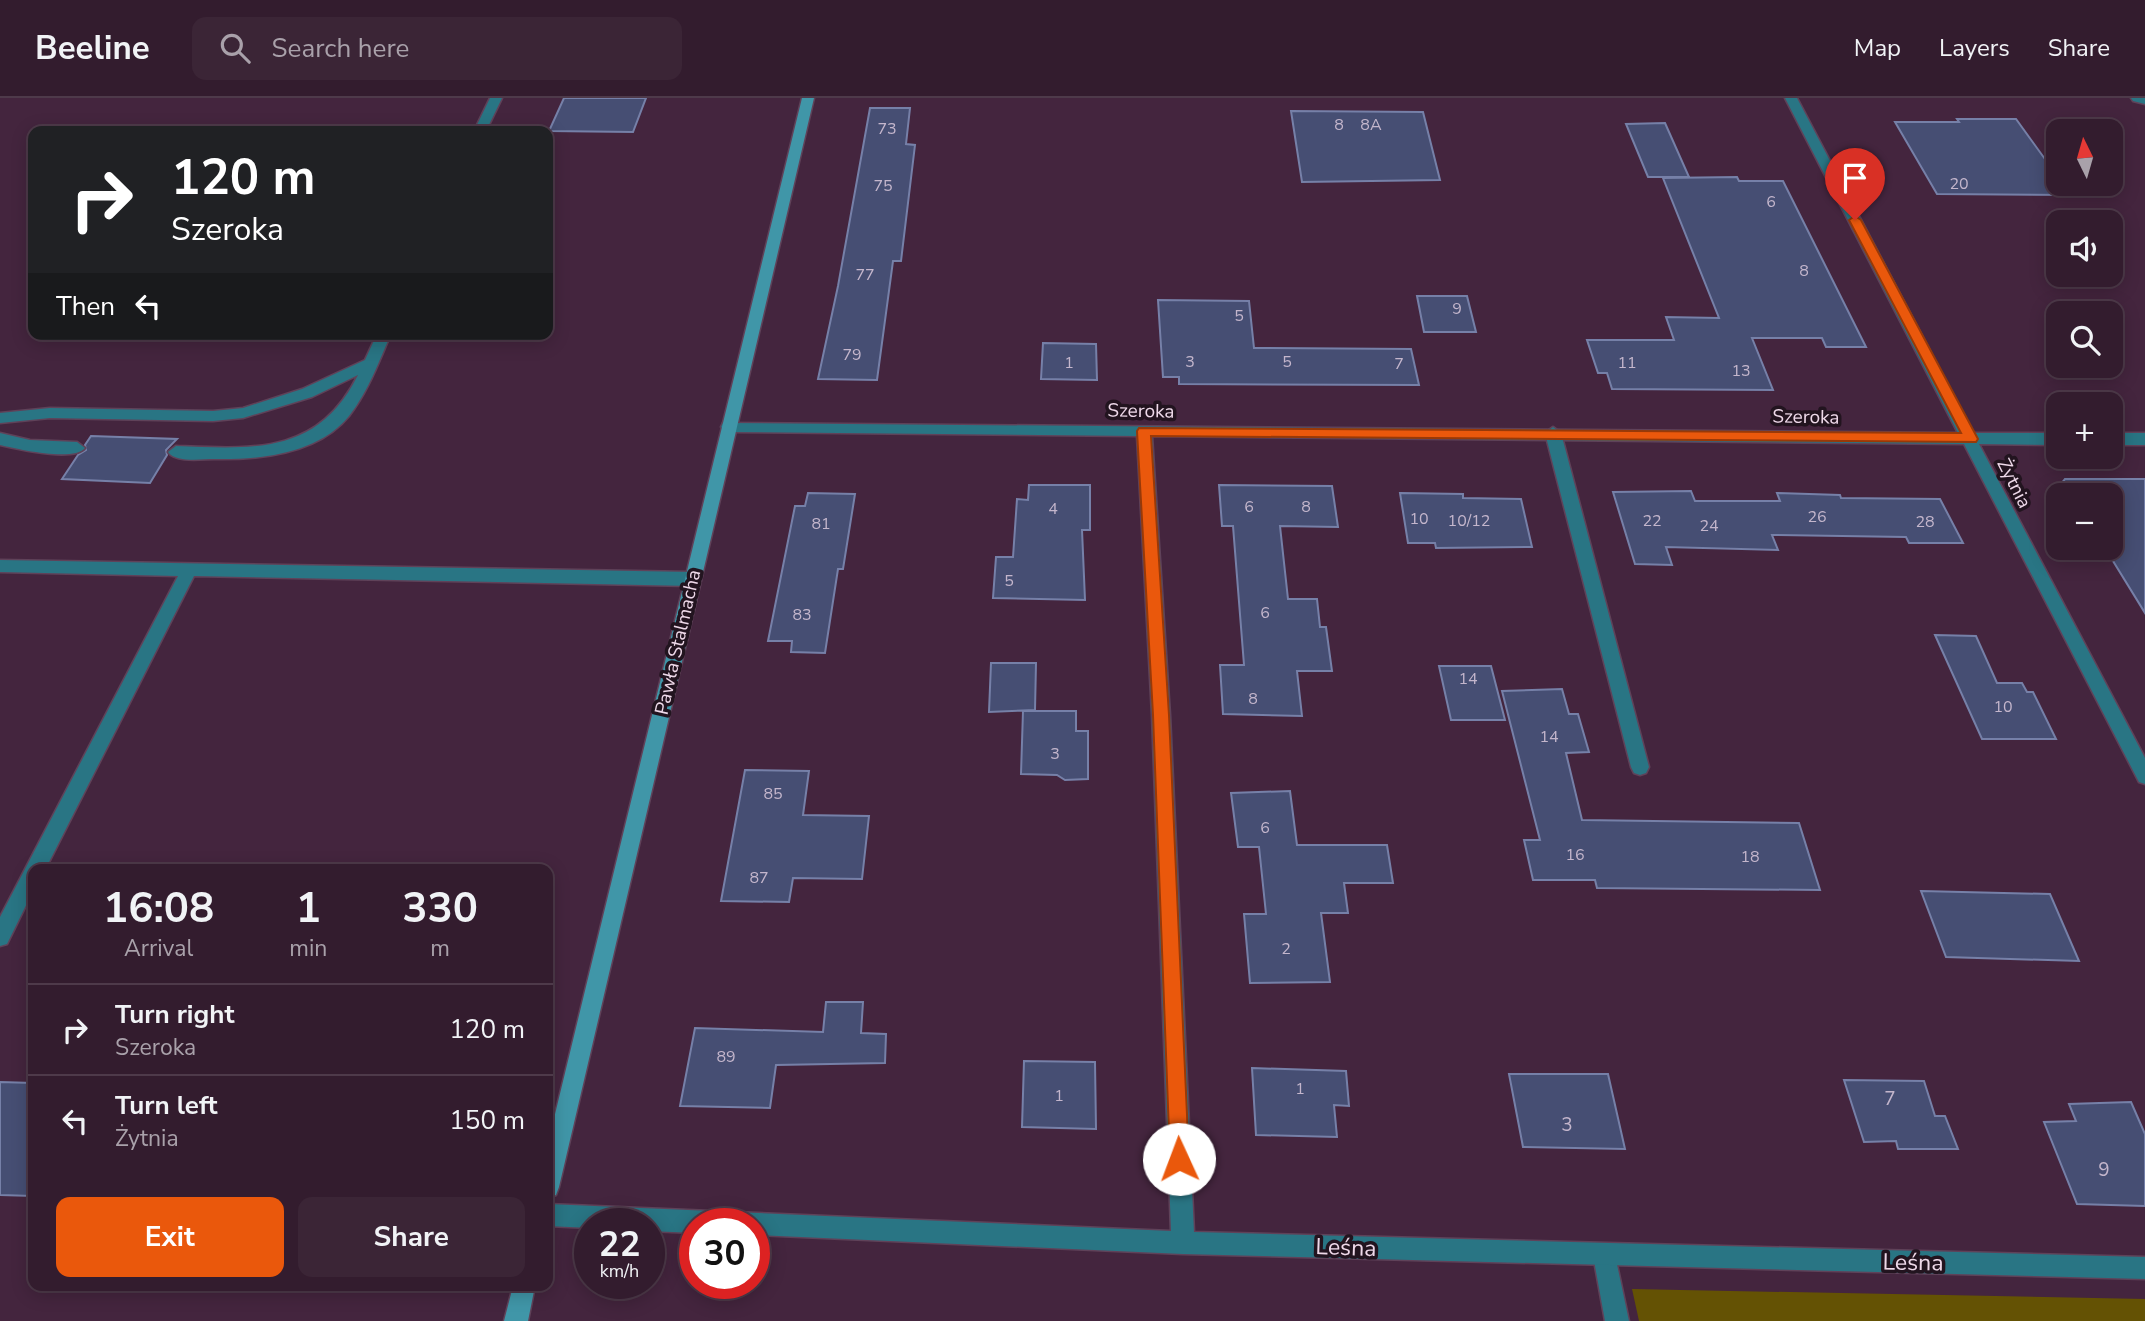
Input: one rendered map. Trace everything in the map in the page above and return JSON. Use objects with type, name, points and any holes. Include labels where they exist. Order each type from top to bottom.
[{"type":"street","points":[[482,126],[496,98]]},
{"type":"street","name":"Pawła Stalmacha","points":[[553,1166],[808,98]]},
{"type":"street","name":"Żytnia","points":[[1791,98],[2145,776]]},
{"type":"street","points":[[2137,98],[2145,100]]},
{"type":"street","points":[[176,452],[243,454],[287,447],[326,426],[341,414],[355,395],[381,340]]},
{"type":"street","points":[[0,418],[50,413],[213,416],[243,413],[307,393],[371,363]]},
{"type":"street","name":"Szeroka","points":[[728,426],[2046,439]]},
{"type":"street","points":[[1144,431],[1161,715],[1183,1242]]},
{"type":"street","points":[[1553,433],[1640,767]]},
{"type":"street","points":[[0,439],[30,446],[77,448]]},
{"type":"street","points":[[2123,439],[2145,439]]},
{"type":"street","points":[[0,566],[692,579]]},
{"type":"street","points":[[38,864],[189,570]]},
{"type":"street","points":[[0,937],[28,883]]},
{"type":"street","name":"Leśna","points":[[553,1215],[1183,1242],[2145,1268]]},
{"type":"street","points":[[1604,1255],[1617,1321]]},
{"type":"street","points":[[516,1321],[523,1291]]},
{"type":"shaded area","points":[[1632,1289],[2145,1299],[2145,1321],[1639,1321]]},
{"type":"building","points":[[564,98],[646,98],[633,132],[553,131],[551,126]]},
{"type":"building","points":[[870,108],[910,108],[906,144],[915,145],[901,261],[893,261],[877,380],[818,379],[838,286]]},
{"type":"building","points":[[1291,111],[1423,112],[1440,180],[1302,182]]},
{"type":"building","points":[[1957,119],[2016,119],[2046,160],[2046,195],[1937,194],[1895,122],[1959,122]]},
{"type":"building","points":[[1665,123],[1689,177],[1648,177],[1626,124]]},
{"type":"building","points":[[1737,177],[1739,181],[1783,181],[1866,347],[1826,347],[1822,338],[1752,338],[1773,390],[1612,389],[1607,373],[1598,373],[1587,340],[1674,340],[1666,317],[1719,318],[1663,178]]},
{"type":"building","points":[[1417,296],[1467,296],[1476,332],[1424,332]]},
{"type":"building","points":[[1158,300],[1249,301],[1254,348],[1411,349],[1419,385],[1179,384],[1179,377],[1163,377]]},
{"type":"building","points":[[1043,343],[1096,344],[1097,380],[1041,379]]},
{"type":"building","points":[[91,436],[177,439],[166,450],[167,455],[150,483],[62,479],[78,455],[86,450],[85,445]]},
{"type":"building","points":[[2065,479],[2145,479],[2145,613],[2112,560],[2123,560],[2123,483],[2062,483]]},
{"type":"building","points":[[1029,485],[1090,485],[1090,530],[1082,530],[1085,600],[993,598],[996,557],[1013,557],[1017,499],[1028,500]]},
{"type":"building","points":[[1219,485],[1332,486],[1338,527],[1280,526],[1288,599],[1317,599],[1320,627],[1326,627],[1332,671],[1297,671],[1302,716],[1223,714],[1220,665],[1244,665],[1233,526],[1222,526]]},
{"type":"building","points":[[1691,491],[1695,501],[1780,501],[1777,493],[1840,495],[1841,498],[1940,499],[1963,543],[1909,543],[1906,537],[1772,535],[1778,550],[1666,547],[1672,565],[1635,564],[1613,492]]},
{"type":"building","points":[[808,493],[855,494],[843,569],[838,569],[825,653],[791,652],[792,641],[768,641],[795,506],[805,506]]},
{"type":"building","points":[[1400,493],[1463,494],[1463,498],[1521,499],[1532,547],[1436,548],[1435,543],[1408,543]]},
{"type":"building","points":[[1935,635],[1976,636],[1997,683],[2022,683],[2027,692],[2033,692],[2056,739],[1982,739]]},
{"type":"building","points":[[991,663],[1036,663],[1035,710],[989,712]]},
{"type":"building","points":[[1439,666],[1491,666],[1505,720],[1451,720]]},
{"type":"building","points":[[1562,689],[1569,714],[1578,714],[1589,752],[1566,753],[1582,820],[1799,823],[1820,890],[1597,888],[1595,880],[1533,880],[1524,840],[1540,840],[1502,691]]},
{"type":"building","points":[[1023,711],[1076,711],[1076,731],[1088,731],[1088,779],[1065,780],[1057,775],[1021,774]]},
{"type":"building","points":[[745,770],[809,771],[803,815],[869,816],[862,879],[793,878],[789,902],[721,901]]},
{"type":"building","points":[[1290,791],[1297,845],[1387,845],[1393,883],[1344,883],[1348,913],[1321,913],[1330,982],[1250,983],[1244,914],[1266,914],[1259,847],[1238,847],[1231,793]]},
{"type":"building","points":[[1921,891],[2050,894],[2079,961],[1946,957]]},
{"type":"building","points":[[826,1002],[863,1002],[861,1033],[886,1034],[885,1063],[776,1065],[770,1108],[680,1106],[695,1028],[823,1032]]},
{"type":"building","points":[[1024,1061],[1095,1062],[1096,1129],[1022,1127]]},
{"type":"building","points":[[1252,1068],[1346,1071],[1349,1106],[1334,1105],[1337,1137],[1256,1135]]},
{"type":"building","points":[[1509,1074],[1608,1074],[1625,1149],[1523,1147]]},
{"type":"building","points":[[1844,1080],[1924,1081],[1935,1116],[1945,1116],[1958,1149],[1898,1149],[1896,1141],[1864,1142]]},
{"type":"building","points":[[0,1082],[28,1083],[28,1196],[0,1195]]},
{"type":"building","points":[[2131,1102],[2145,1134],[2145,1206],[2077,1204],[2044,1122],[2076,1121],[2069,1104]]},
{"type":"route","points":[[1179,1159],[1161,715],[1144,431],[1971,439],[1855,220]]}]
